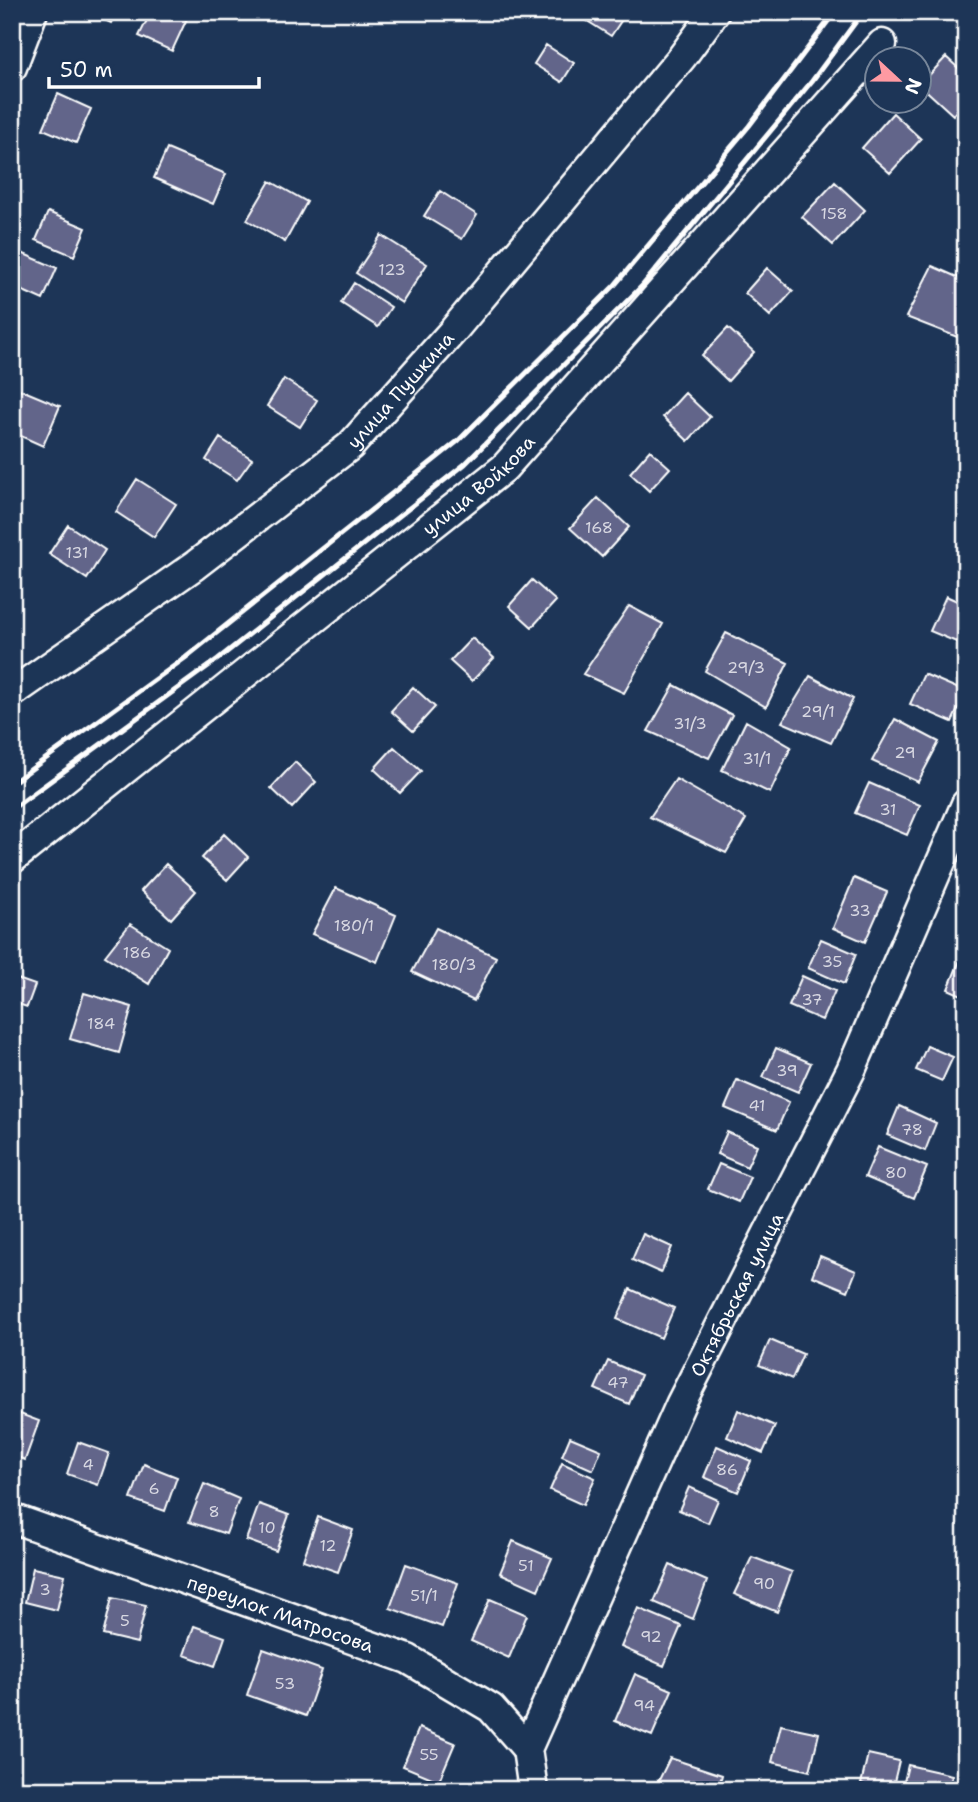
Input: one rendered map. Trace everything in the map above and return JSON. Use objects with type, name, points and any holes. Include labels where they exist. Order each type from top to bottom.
[{"type":"street","points":[[12,67],[33,12]]},
{"type":"street","name":"улица Пушкина","points":[[12,693],[194,566],[350,446],[453,331],[673,67],[715,12]]},
{"type":"street","name":"улица Войкова","points":[[12,859],[504,468],[882,44]]},
{"type":"street","name":"Октябрьская улица","points":[[527,1749],[681,1403],[851,1070],[966,804]]},
{"type":"street","name":"переулок Матросова","points":[[12,1518],[408,1658],[491,1708],[527,1749]]},
{"type":"street","points":[[527,1749],[533,1790]]},
{"type":"building","points":[[86,12],[116,12],[111,23]]},
{"type":"building","points":[[151,12],[190,12],[172,51],[139,36]]},
{"type":"building","points":[[585,12],[620,12],[625,15],[611,36],[581,17]]},
{"type":"building","points":[[546,45],[574,63],[562,82],[534,64]]},
{"type":"building","points":[[946,57],[966,75],[966,100],[953,115],[932,96],[932,72]]},
{"type":"building","points":[[58,94],[91,109],[76,143],[43,129]]},
{"type":"building","points":[[890,116],[896,116],[921,139],[890,173],[862,148]]},
{"type":"building","points":[[167,149],[226,174],[213,204],[154,178]]},
{"type":"building","points":[[270,181],[307,202],[285,242],[247,220]]},
{"type":"building","points":[[835,182],[865,210],[833,245],[802,217]]},
{"type":"building","points":[[440,191],[477,215],[462,239],[424,216]]},
{"type":"building","points":[[48,212],[86,228],[74,256],[36,240]]},
{"type":"building","points":[[966,213],[966,235],[958,232]]},
{"type":"building","points":[[381,235],[427,264],[402,303],[356,273]]},
{"type":"building","points":[[12,249],[57,268],[43,300],[12,286]]},
{"type":"building","points":[[932,266],[966,281],[965,340],[906,317]]},
{"type":"building","points":[[767,268],[793,291],[770,316],[745,293]]},
{"type":"building","points":[[354,283],[391,307],[378,327],[341,303]]},
{"type":"building","points":[[728,328],[754,352],[728,381],[702,356]]},
{"type":"building","points":[[284,379],[317,400],[300,427],[267,406]]},
{"type":"building","points":[[12,386],[60,406],[43,446],[12,432]]},
{"type":"building","points":[[685,393],[710,417],[688,441],[663,417]]},
{"type":"building","points":[[220,438],[252,459],[237,480],[206,460]]},
{"type":"building","points":[[650,450],[670,468],[649,491],[630,473]]},
{"type":"building","points":[[137,479],[176,504],[154,537],[116,512]]},
{"type":"building","points":[[598,498],[629,527],[602,557],[570,528]]},
{"type":"building","points":[[68,525],[105,550],[87,579],[49,554]]},
{"type":"building","points":[[966,556],[966,574],[958,571]]},
{"type":"building","points":[[532,580],[556,601],[532,627],[509,606]]},
{"type":"building","points":[[946,596],[966,605],[966,646],[930,631]]},
{"type":"building","points":[[629,606],[663,624],[624,693],[583,674]]},
{"type":"building","points":[[726,633],[788,663],[766,707],[705,671]]},
{"type":"building","points":[[472,638],[494,658],[472,681],[450,661]]},
{"type":"building","points":[[924,674],[966,692],[952,722],[910,704]]},
{"type":"building","points":[[810,676],[853,699],[831,743],[782,722]]},
{"type":"building","points":[[674,685],[732,715],[709,758],[648,731]]},
{"type":"building","points":[[413,687],[435,707],[413,731],[391,711]]},
{"type":"building","points":[[895,719],[939,742],[918,782],[872,761]]},
{"type":"building","points":[[746,721],[791,747],[770,793],[722,770]]},
{"type":"building","points":[[394,747],[421,771],[400,793],[374,769]]},
{"type":"building","points":[[295,762],[316,782],[292,808],[271,788]]},
{"type":"building","points":[[676,779],[746,819],[726,853],[650,817]]},
{"type":"building","points":[[869,783],[920,805],[907,835],[855,813]]},
{"type":"building","points":[[224,834],[248,857],[227,880],[202,858]]},
{"type":"building","points":[[166,864],[196,891],[171,919],[141,891]]},
{"type":"building","points":[[854,878],[887,892],[865,942],[833,928]]},
{"type":"building","points":[[336,888],[396,915],[377,962],[312,934]]},
{"type":"building","points":[[130,924],[168,948],[149,984],[105,956]]},
{"type":"building","points":[[436,928],[496,957],[474,1001],[412,972]]},
{"type":"building","points":[[821,939],[856,954],[844,984],[808,968]]},
{"type":"building","points":[[962,955],[966,957],[966,997],[948,989]]},
{"type":"building","points":[[802,976],[835,991],[822,1020],[789,1006]]},
{"type":"building","points":[[12,977],[35,985],[27,1007],[12,1002]]},
{"type":"building","points":[[84,993],[132,1007],[119,1053],[70,1039]]},
{"type":"building","points":[[927,1046],[953,1057],[942,1081],[916,1070]]},
{"type":"building","points":[[776,1048],[811,1063],[798,1092],[763,1077]]},
{"type":"building","points":[[737,1080],[789,1102],[777,1130],[725,1108]]},
{"type":"building","points":[[899,1106],[936,1123],[925,1151],[887,1135]]},
{"type":"building","points":[[727,1132],[757,1145],[747,1167],[717,1154]]},
{"type":"building","points":[[878,1147],[927,1167],[914,1198],[865,1177]]},
{"type":"building","points":[[719,1164],[750,1177],[739,1202],[708,1189]]},
{"type":"building","points":[[643,1234],[672,1247],[661,1273],[632,1260]]},
{"type":"building","points":[[820,1256],[856,1271],[848,1291],[812,1276]]},
{"type":"building","points":[[630,1289],[674,1308],[661,1338],[617,1319]]},
{"type":"building","points":[[770,1340],[803,1354],[792,1379],[759,1365]]},
{"type":"building","points":[[608,1361],[641,1375],[629,1404],[595,1389]]},
{"type":"building","points":[[738,1410],[775,1426],[763,1453],[727,1437]]},
{"type":"building","points":[[12,1411],[39,1421],[25,1460],[12,1455]]},
{"type":"building","points":[[570,1437],[601,1450],[593,1470],[562,1456]]},
{"type":"building","points":[[78,1442],[109,1453],[98,1485],[67,1474]]},
{"type":"building","points":[[717,1446],[751,1461],[738,1492],[704,1477]]},
{"type":"building","points":[[562,1463],[595,1478],[583,1505],[550,1490]]},
{"type":"building","points":[[144,1464],[177,1477],[165,1511],[131,1499]]},
{"type":"building","points":[[204,1484],[239,1499],[226,1534],[189,1522]]},
{"type":"building","points":[[689,1487],[718,1500],[708,1523],[679,1510]]},
{"type":"building","points":[[259,1504],[289,1515],[276,1551],[246,1540]]},
{"type":"building","points":[[318,1517],[353,1530],[338,1572],[303,1560]]},
{"type":"building","points":[[513,1541],[552,1558],[538,1590],[500,1573]]},
{"type":"building","points":[[752,1557],[792,1572],[777,1612],[734,1594]]},
{"type":"building","points":[[406,1564],[458,1583],[442,1627],[390,1608]]},
{"type":"building","points":[[670,1565],[707,1581],[693,1619],[654,1602]]},
{"type":"building","points":[[33,1568],[65,1575],[57,1610],[25,1602]]},
{"type":"building","points":[[112,1598],[146,1605],[137,1643],[103,1635]]},
{"type":"building","points":[[490,1599],[527,1615],[509,1658],[471,1641]]},
{"type":"building","points":[[638,1608],[681,1626],[664,1666],[621,1647]]},
{"type":"building","points":[[194,1626],[225,1637],[215,1666],[184,1655]]},
{"type":"building","points":[[263,1649],[322,1670],[306,1716],[247,1695]]},
{"type":"building","points":[[635,1674],[672,1690],[652,1736],[615,1721]]},
{"type":"building","points":[[781,1725],[819,1733],[810,1771],[772,1762]]},
{"type":"building","points":[[419,1728],[455,1743],[439,1781],[403,1766]]},
{"type":"building","points":[[868,1754],[899,1761],[892,1790],[861,1784]]},
{"type":"building","points":[[670,1758],[722,1775],[718,1790],[654,1790]]},
{"type":"building","points":[[908,1765],[952,1775],[949,1790],[902,1790]]},
{"type":"railway","points":[[12,783],[185,658],[458,441],[614,286],[749,126],[835,12]]},
{"type":"railway","points":[[12,809],[218,659],[465,464],[642,286],[812,81],[863,12]]}]
